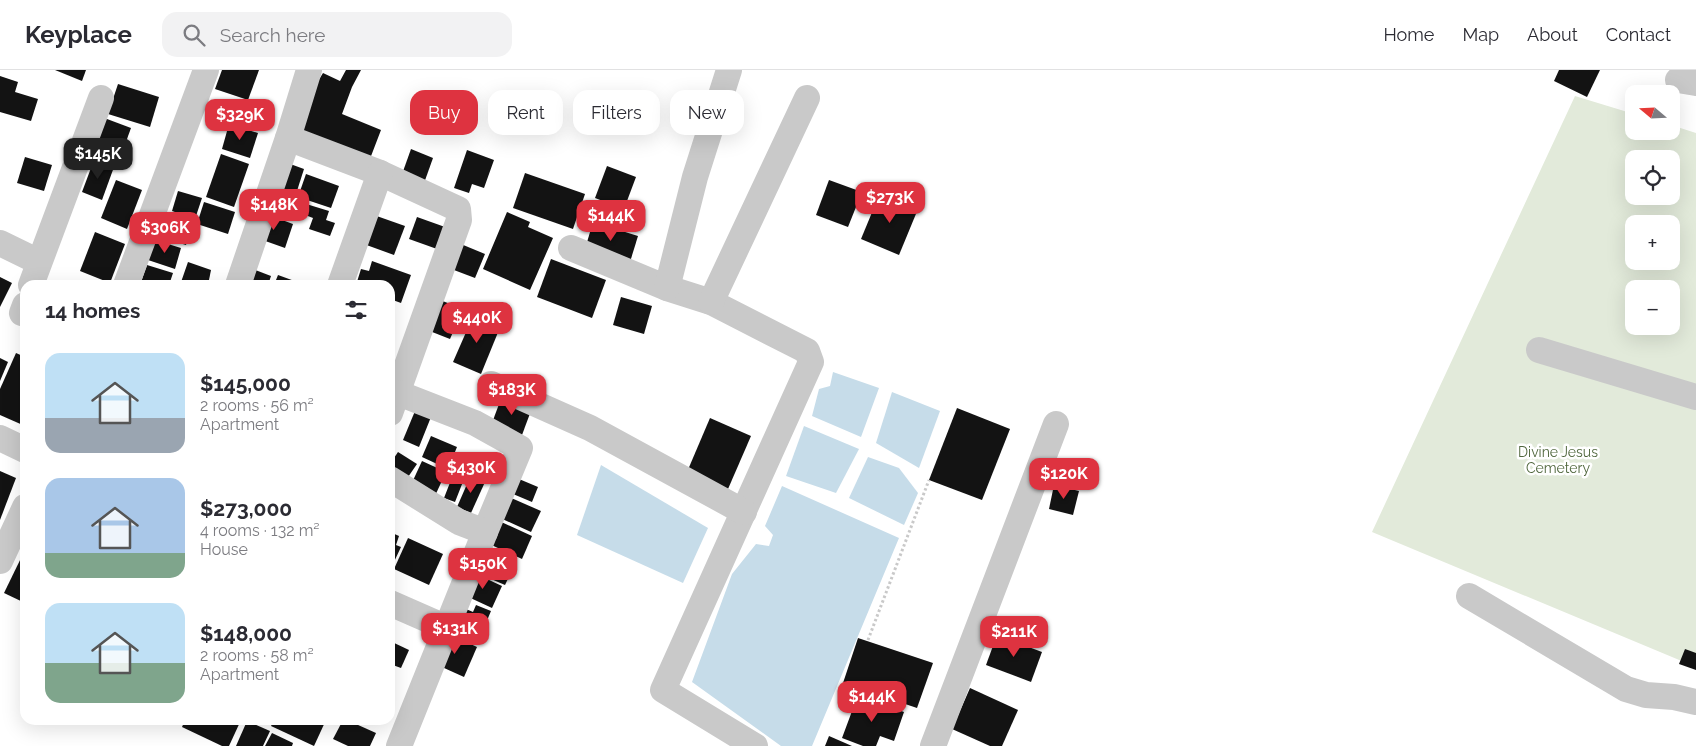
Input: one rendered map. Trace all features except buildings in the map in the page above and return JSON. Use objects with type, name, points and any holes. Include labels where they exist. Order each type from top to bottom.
[{"type":"street","points":[[128,280],[206,70]]},
{"type":"street","points":[[240,280],[309,70]]},
{"type":"street","points":[[667,288],[695,177],[729,70]]},
{"type":"street","points":[[0,243],[35,273],[102,98]]},
{"type":"street","points":[[711,302],[807,98]]},
{"type":"street","points":[[288,138],[380,173],[458,209],[459,220],[395,400]]},
{"type":"street","points":[[342,280],[380,173]]},
{"type":"street","points":[[571,248],[667,288],[711,302],[807,350],[810,362],[663,690],[755,746]]},
{"type":"street","points":[[1539,350],[1696,397]]},
{"type":"street","points":[[491,384],[590,428],[744,512]]},
{"type":"street","points":[[395,403],[475,423],[520,448],[484,532],[447,628],[400,728]]},
{"type":"street","points":[[933,746],[1056,424]]},
{"type":"street","points":[[0,438],[20,448]]},
{"type":"street","points":[[395,482],[459,522],[484,532]]},
{"type":"street","points":[[4,545],[20,516]]},
{"type":"street","points":[[1469,596],[1626,689],[1646,695],[1674,697],[1696,702]]},
{"type":"street","points":[[395,605],[447,628]]},
{"type":"path","points":[[868,640],[928,480]]},
{"type":"green space","name":"Divine Jesus Cemetery","points":[[1575,96],[1625,111],[1625,140],[1680,140],[1680,128],[1696,133],[1696,667],[1372,532]]},
{"type":"water","points":[[833,372],[879,388],[861,437],[812,416],[819,389],[830,386]]},
{"type":"water","points":[[892,392],[940,411],[919,468],[876,443]]},
{"type":"water","points":[[804,426],[859,449],[836,493],[786,476]]},
{"type":"water","points":[[868,457],[899,468],[918,493],[904,525],[849,498]]},
{"type":"water","points":[[601,465],[708,528],[683,583],[577,535]]},
{"type":"water","points":[[782,486],[899,538],[812,746],[781,746],[692,682],[732,574],[756,544],[769,546],[773,535],[765,526]]}]
